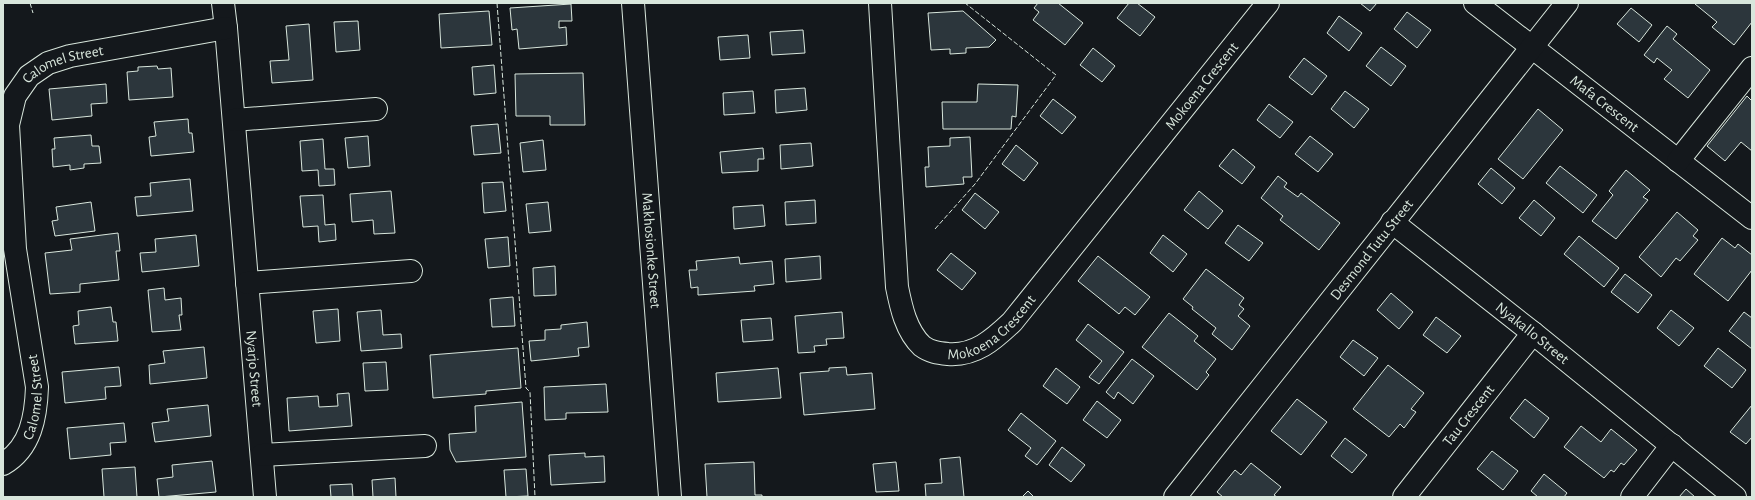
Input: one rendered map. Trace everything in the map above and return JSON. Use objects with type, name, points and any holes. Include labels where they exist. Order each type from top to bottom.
[{"type":"street","name":"Nyarjo Street","points":[[223,3],[265,497]]},
{"type":"street","name":"Makhosionke Street","points":[[634,3],[670,497]]},
{"type":"street","name":"Mokoena Crescent","points":[[880,3],[897,287],[901,308],[910,329],[922,345],[934,353],[956,354],[976,350],[996,338],[1012,322],[1268,3]]},
{"type":"street","name":"Mafa Crescent","points":[[1475,3],[1752,218]]},
{"type":"street","name":"Desmond Tutu Street","points":[[1175,497],[1567,3]]},
{"type":"street","name":"Calomel Street","points":[[3,464],[21,447],[30,432],[36,408],[37,387],[9,250],[8,125],[15,96],[29,76],[48,63],[70,56],[226,28]]},
{"type":"street","points":[[1678,160],[1752,68]]},
{"type":"street","points":[[234,120],[376,109]]},
{"type":"street","name":"Nyakallo Street","points":[[1392,222],[1533,333],[1735,497]]},
{"type":"street","points":[[248,283],[411,271]]},
{"type":"street","name":"Tau Crescent","points":[[1404,497],[1533,333]]},
{"type":"street","points":[[262,455],[425,446]]},
{"type":"street","points":[[1632,497],[1672,446]]},
{"type":"building","points":[[1038,3],[1058,3],[1083,23],[1065,45],[1033,20],[1039,12],[1034,8]]},
{"type":"building","points":[[1129,3],[1137,3],[1155,17],[1140,36],[1117,18]]},
{"type":"building","points":[[1360,3],[1377,3],[1370,11]]},
{"type":"building","points":[[1752,3],[1752,22],[1734,45],[1712,27],[1717,22],[1695,4]]},
{"type":"building","points":[[571,4],[572,21],[559,21],[559,28],[566,27],[567,45],[519,49],[517,29],[512,30],[510,8]]},
{"type":"building","points":[[1631,8],[1652,25],[1639,42],[1617,24]]},
{"type":"building","points":[[489,11],[492,45],[441,48],[439,14]]},
{"type":"building","points":[[963,11],[996,40],[989,47],[966,48],[966,53],[950,54],[950,49],[931,50],[928,13]]},
{"type":"building","points":[[1407,12],[1431,30],[1417,48],[1394,29]]},
{"type":"building","points":[[1339,16],[1362,33],[1349,51],[1327,33]]},
{"type":"building","points":[[358,21],[360,50],[336,52],[334,22]]},
{"type":"building","points":[[309,24],[313,80],[272,83],[270,61],[289,60],[286,26]]},
{"type":"building","points":[[1667,26],[1677,34],[1673,39],[1710,70],[1688,98],[1664,79],[1672,70],[1657,58],[1654,63],[1644,55]]},
{"type":"building","points":[[803,30],[805,53],[772,55],[770,32]]},
{"type":"building","points":[[748,35],[750,58],[720,60],[718,37]]},
{"type":"building","points":[[1381,47],[1406,66],[1391,86],[1366,66]]},
{"type":"building","points":[[1093,48],[1115,66],[1102,82],[1080,65]]},
{"type":"building","points":[[1304,58],[1327,76],[1312,95],[1289,77]]},
{"type":"building","points":[[494,65],[496,93],[474,95],[472,67]]},
{"type":"building","points":[[157,66],[158,69],[171,68],[173,97],[129,100],[127,72],[138,71],[138,67]]},
{"type":"building","points":[[583,73],[585,125],[550,125],[550,116],[516,116],[515,74]]},
{"type":"building","points":[[106,84],[107,103],[91,104],[92,116],[52,120],[49,89]]},
{"type":"building","points":[[978,84],[1018,85],[1016,117],[1012,116],[1011,129],[943,129],[942,102],[977,102]]},
{"type":"building","points":[[805,88],[807,110],[776,113],[775,90]]},
{"type":"building","points":[[753,91],[755,113],[724,115],[723,93]]},
{"type":"building","points":[[1345,91],[1369,109],[1354,128],[1331,109]]},
{"type":"building","points":[[1747,96],[1752,101],[1752,151],[1741,142],[1725,161],[1707,146]]},
{"type":"building","points":[[1053,99],[1076,117],[1062,134],[1040,116]]},
{"type":"building","points":[[1269,104],[1293,122],[1280,138],[1257,120]]},
{"type":"building","points":[[1538,109],[1563,130],[1523,179],[1498,159]]},
{"type":"building","points":[[188,119],[189,133],[192,133],[194,152],[151,156],[149,137],[156,136],[154,122]]},
{"type":"building","points":[[498,124],[501,153],[474,155],[471,126]]},
{"type":"building","points":[[91,135],[92,146],[99,146],[101,163],[84,164],[84,168],[70,170],[70,165],[53,167],[52,149],[55,149],[54,138]]},
{"type":"building","points":[[368,136],[370,166],[348,168],[345,138]]},
{"type":"building","points":[[1310,136],[1333,154],[1318,172],[1295,154]]},
{"type":"building","points":[[970,137],[972,177],[963,177],[964,184],[926,187],[925,167],[929,167],[928,147],[950,146],[950,138]]},
{"type":"building","points":[[323,139],[325,169],[334,169],[335,185],[319,186],[318,170],[302,171],[300,141]]},
{"type":"building","points":[[543,140],[546,170],[523,172],[520,143]]},
{"type":"building","points":[[811,143],[813,166],[781,169],[780,145]]},
{"type":"building","points":[[1016,145],[1038,163],[1024,181],[1002,164]]},
{"type":"building","points":[[763,148],[764,159],[758,159],[758,171],[722,173],[720,152]]},
{"type":"building","points":[[1233,149],[1255,167],[1242,184],[1219,166]]},
{"type":"building","points":[[1560,166],[1597,195],[1583,213],[1546,183]]},
{"type":"building","points":[[1491,168],[1515,188],[1502,204],[1478,184]]},
{"type":"building","points":[[1626,170],[1650,190],[1643,197],[1648,200],[1616,239],[1592,221],[1613,195],[1609,191]]},
{"type":"building","points":[[1278,176],[1287,183],[1284,187],[1298,197],[1301,193],[1340,223],[1319,250],[1280,220],[1283,216],[1261,198]]},
{"type":"building","points":[[190,179],[193,211],[137,216],[135,197],[151,196],[150,183]]},
{"type":"building","points":[[503,182],[506,211],[484,213],[482,183]]},
{"type":"building","points":[[391,191],[395,233],[374,234],[373,220],[352,222],[350,194]]},
{"type":"building","points":[[1199,191],[1223,211],[1208,229],[1184,210]]},
{"type":"building","points":[[975,193],[999,212],[985,229],[962,210]]},
{"type":"building","points":[[323,195],[325,225],[335,224],[336,240],[319,242],[318,226],[303,227],[300,196]]},
{"type":"building","points":[[815,200],[816,223],[786,225],[785,202]]},
{"type":"building","points":[[1534,200],[1555,218],[1541,236],[1519,218]]},
{"type":"building","points":[[91,202],[95,231],[55,236],[52,221],[58,220],[56,207]]},
{"type":"building","points":[[548,202],[551,231],[529,233],[526,204]]},
{"type":"building","points":[[763,205],[765,226],[734,229],[733,207]]},
{"type":"building","points":[[1677,212],[1698,230],[1693,236],[1698,240],[1680,261],[1676,258],[1661,277],[1639,257]]},
{"type":"building","points":[[1238,225],[1263,243],[1249,261],[1225,243]]},
{"type":"building","points":[[118,233],[120,251],[116,251],[119,280],[80,284],[80,292],[50,294],[45,253],[72,250],[70,239]]},
{"type":"building","points":[[196,235],[199,266],[142,272],[140,253],[156,252],[155,239]]},
{"type":"building","points":[[1163,235],[1187,254],[1173,272],[1150,253]]},
{"type":"building","points":[[1579,236],[1619,268],[1604,287],[1564,254]]},
{"type":"building","points":[[508,237],[510,266],[488,268],[485,239]]},
{"type":"building","points":[[1722,238],[1735,248],[1738,244],[1752,255],[1752,270],[1728,301],[1694,274]]},
{"type":"building","points":[[951,253],[976,273],[962,290],[937,270]]},
{"type":"building","points":[[820,256],[821,279],[786,282],[785,259]]},
{"type":"building","points":[[1098,256],[1150,297],[1135,315],[1125,307],[1119,314],[1078,281]]},
{"type":"building","points":[[739,257],[740,264],[772,261],[774,284],[754,286],[755,291],[698,295],[698,287],[691,288],[689,270],[697,270],[696,261]]},
{"type":"building","points":[[555,266],[556,295],[534,296],[533,268]]},
{"type":"building","points":[[1206,269],[1244,298],[1239,305],[1244,309],[1238,316],[1250,326],[1232,350],[1212,334],[1216,328],[1192,309],[1193,307],[1183,299]]},
{"type":"building","points":[[1625,274],[1652,295],[1638,313],[1611,292]]},
{"type":"building","points":[[164,288],[165,300],[181,298],[182,315],[179,315],[181,330],[152,332],[148,290]]},
{"type":"building","points":[[1391,293],[1413,312],[1399,329],[1377,310]]},
{"type":"building","points":[[513,297],[515,326],[492,327],[490,299]]},
{"type":"building","points":[[111,307],[113,322],[116,322],[118,341],[75,344],[73,326],[79,325],[78,311]]},
{"type":"building","points":[[338,309],[340,341],[316,343],[313,311]]},
{"type":"building","points":[[381,310],[383,335],[401,334],[402,348],[361,351],[357,312]]},
{"type":"building","points":[[1671,310],[1694,328],[1679,346],[1657,328]]},
{"type":"building","points":[[842,312],[844,338],[826,339],[827,345],[814,346],[815,352],[798,353],[795,316]]},
{"type":"building","points":[[1744,312],[1752,318],[1752,349],[1729,331]]},
{"type":"building","points":[[1169,313],[1198,336],[1194,341],[1216,359],[1206,372],[1209,375],[1197,390],[1142,347]]},
{"type":"building","points":[[1436,317],[1461,336],[1447,353],[1423,335]]},
{"type":"building","points":[[771,318],[773,340],[743,342],[741,320]]},
{"type":"building","points":[[587,322],[589,347],[578,348],[579,356],[531,361],[529,341],[545,340],[545,330],[561,329],[561,325]]},
{"type":"building","points":[[1088,324],[1124,352],[1099,384],[1089,377],[1102,361],[1076,340]]},
{"type":"building","points":[[1353,340],[1378,358],[1364,376],[1340,357]]},
{"type":"building","points":[[204,347],[207,378],[150,384],[149,365],[165,363],[163,351]]},
{"type":"building","points":[[518,348],[521,388],[486,391],[486,394],[433,398],[430,355]]},
{"type":"building","points":[[1718,348],[1746,370],[1732,388],[1704,366]]},
{"type":"building","points":[[1132,359],[1154,376],[1133,404],[1118,392],[1114,399],[1106,392]]},
{"type":"building","points":[[386,362],[388,390],[365,391],[363,363]]},
{"type":"building","points":[[1388,365],[1424,393],[1411,409],[1416,412],[1404,428],[1400,424],[1389,437],[1353,409]]},
{"type":"building","points":[[119,367],[121,386],[105,387],[106,399],[65,403],[62,372]]},
{"type":"building","points":[[846,367],[847,375],[872,373],[875,409],[804,415],[800,373],[829,371],[829,368]]},
{"type":"building","points":[[778,368],[781,398],[718,402],[716,373]]},
{"type":"building","points":[[1056,368],[1080,387],[1067,404],[1043,386]]},
{"type":"building","points":[[606,384],[608,412],[566,413],[566,419],[545,420],[544,387]]},
{"type":"building","points":[[349,393],[352,426],[289,431],[287,398],[318,396],[319,407],[338,406],[337,394]]},
{"type":"building","points":[[1297,399],[1327,422],[1301,455],[1271,431]]},
{"type":"building","points":[[1525,399],[1549,418],[1534,438],[1510,418]]},
{"type":"building","points":[[1097,401],[1121,420],[1107,438],[1083,420]]},
{"type":"building","points":[[522,402],[526,457],[456,462],[450,450],[449,434],[476,432],[475,406]]},
{"type":"building","points":[[208,405],[211,436],[155,442],[152,423],[169,421],[167,409]]},
{"type":"building","points":[[1752,405],[1752,437],[1746,444],[1730,432]]},
{"type":"building","points":[[1021,413],[1056,441],[1037,465],[1025,456],[1031,448],[1008,430]]},
{"type":"building","points":[[124,423],[126,442],[110,443],[111,455],[70,459],[67,428]]},
{"type":"building","points":[[1581,426],[1601,442],[1611,429],[1637,450],[1624,465],[1621,463],[1614,472],[1611,470],[1604,478],[1564,447]]},
{"type":"building","points":[[1345,438],[1367,455],[1352,473],[1331,456]]},
{"type":"building","points":[[1062,447],[1085,465],[1071,482],[1049,465]]},
{"type":"building","points":[[1492,451],[1518,471],[1503,490],[1477,469]]},
{"type":"building","points":[[585,453],[585,457],[604,456],[605,482],[551,485],[549,455]]},
{"type":"building","points":[[960,457],[964,497],[926,497],[925,484],[942,483],[940,459]]},
{"type":"building","points":[[212,461],[216,492],[159,497],[157,479],[173,477],[172,465]]},
{"type":"building","points":[[754,462],[755,495],[762,495],[762,497],[707,497],[705,464]]},
{"type":"building","points":[[896,462],[899,491],[876,492],[873,464]]},
{"type":"building","points":[[1251,463],[1281,487],[1274,495],[1277,497],[1223,497],[1217,492],[1235,470],[1241,475]]},
{"type":"building","points":[[135,467],[137,497],[104,497],[102,469]]},
{"type":"building","points":[[526,469],[528,496],[506,497],[504,470]]},
{"type":"building","points":[[1544,474],[1567,493],[1564,497],[1538,497],[1531,491]]},
{"type":"building","points":[[395,478],[396,497],[373,497],[372,480]]},
{"type":"building","points":[[352,484],[353,497],[331,497],[330,485]]},
{"type":"building","points":[[1686,489],[1695,497],[1679,497]]},
{"type":"building","points":[[1028,491],[1034,497],[1022,497]]},
{"type":"fence","points":[[30,3],[33,13]]},
{"type":"fence","points":[[497,3],[526,388],[530,392],[535,497]]},
{"type":"fence","points":[[935,229],[975,184],[1056,75],[965,3]]}]
